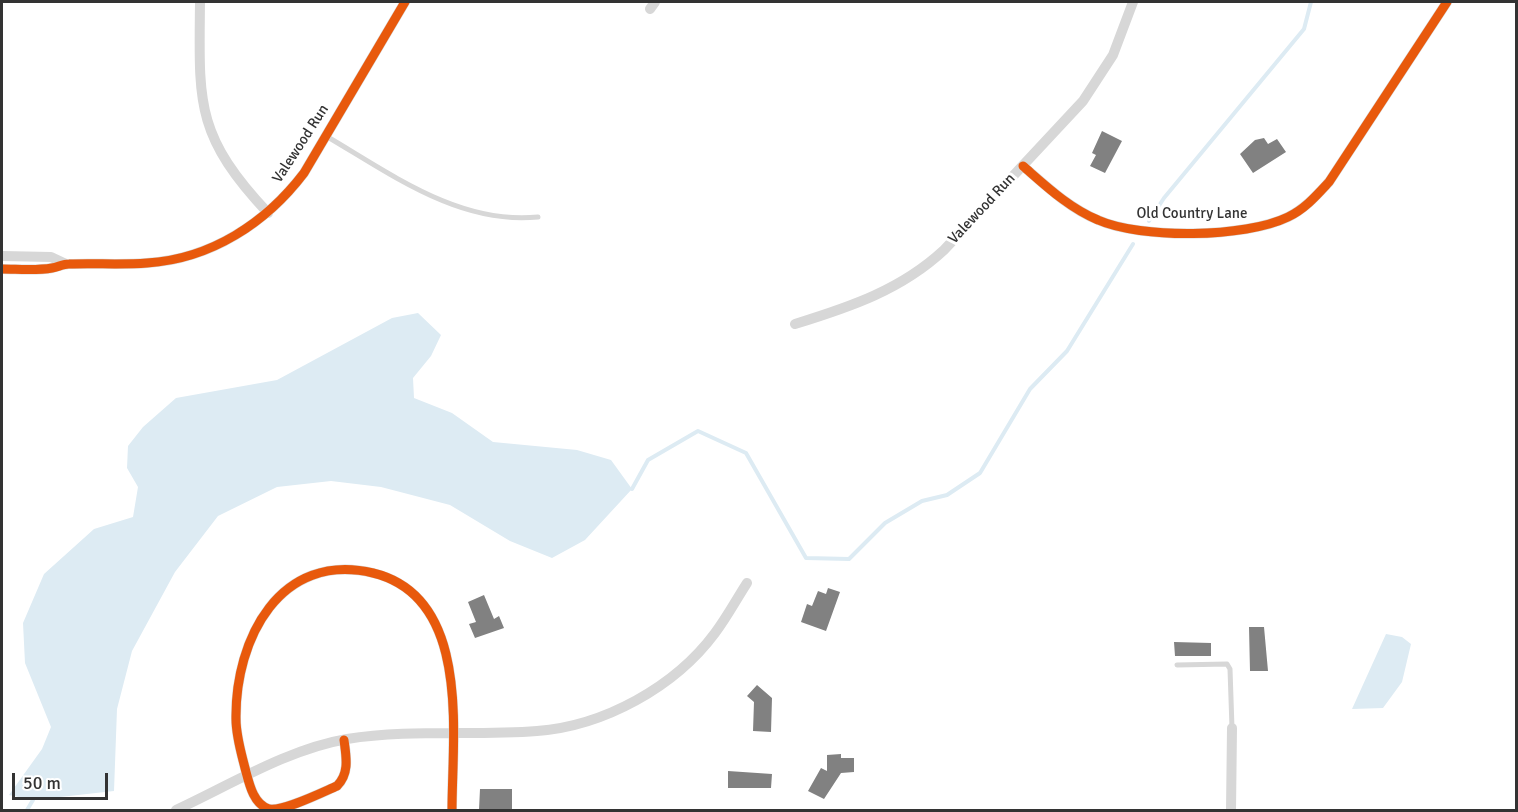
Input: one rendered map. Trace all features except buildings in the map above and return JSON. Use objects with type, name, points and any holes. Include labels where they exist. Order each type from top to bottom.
[{"type":"street","points":[[200,2],[200,91],[205,118],[214,143],[227,164],[268,213]]},
{"type":"street","name":"Valewood Run","points":[[2,269],[50,269],[66,264],[115,265],[176,260],[229,239],[268,213],[304,173],[405,2]]},
{"type":"street","name":"Valewood Run","points":[[795,324],[866,300],[917,273],[944,250],[1083,101],[1100,77],[1116,47],[1133,2]]},
{"type":"street","name":"Old Country Lane","points":[[1023,166],[1080,211],[1114,226],[1154,232],[1191,232],[1235,231],[1273,224],[1304,207],[1329,182],[1447,2]]},
{"type":"street","name":"Valewood Run","points":[[2,256],[51,257],[66,264]]},
{"type":"street","points":[[344,740],[346,767],[342,781],[337,786],[281,809],[268,809],[259,803],[248,777],[236,720],[242,675],[251,638],[271,603],[285,589],[303,578],[323,572],[360,570],[378,574],[411,594],[425,607],[437,624],[448,658],[452,733],[452,810]]},
{"type":"street","points":[[176,810],[314,748],[344,740],[399,733],[559,728],[610,712],[647,694],[693,658],[715,633],[747,583]]},
{"type":"street","points":[[1232,728],[1232,810]]},
{"type":"lane","points":[[326,136],[448,204],[506,217],[538,217]]},
{"type":"lane","points":[[1177,665],[1227,664],[1230,669],[1232,728]]},
{"type":"shaded area","points":[[418,313],[441,335],[431,356],[413,378],[414,398],[452,413],[493,442],[577,450],[611,460],[632,489],[585,540],[552,558],[510,541],[450,505],[381,487],[331,481],[277,487],[218,516],[175,572],[132,651],[117,709],[114,791],[33,800],[9,795],[42,749],[51,727],[25,663],[23,623],[44,574],[94,529],[133,517],[138,487],[127,468],[128,446],[143,427],[176,398],[277,380],[392,318]]},
{"type":"shaded area","points":[[1386,634],[1402,637],[1411,644],[1402,682],[1383,708],[1352,709]]},
{"type":"waterway","points":[[1149,221],[1164,198],[1304,29],[1311,2]]},
{"type":"waterway","points":[[632,489],[648,460],[698,431],[746,453],[806,558],[849,559],[885,523],[922,501],[947,495],[980,473],[1030,389],[1067,351],[1133,244]]},
{"type":"waterway","points":[[27,810],[33,800]]},
{"type":"cycle path","points":[[2,269],[40,269],[67,264],[137,264],[171,260],[215,246],[235,235],[272,208],[304,173],[405,2]]},
{"type":"cycle path","points":[[1023,166],[1077,209],[1098,220],[1117,226],[1166,233],[1193,234],[1246,229],[1288,217],[1305,206],[1329,182],[1447,2]]},
{"type":"cycle path","points":[[344,740],[345,770],[337,786],[293,805],[269,809],[259,803],[250,786],[239,744],[236,719],[238,689],[244,659],[254,632],[269,608],[289,588],[312,575],[340,570],[373,573],[405,587],[427,610],[442,639],[450,672],[453,708],[452,810]]}]
